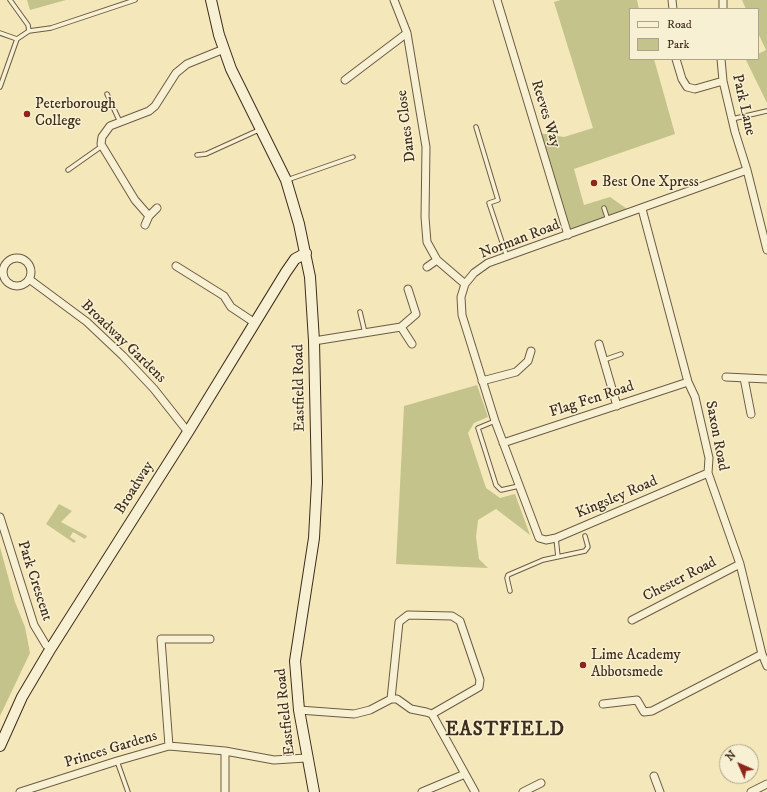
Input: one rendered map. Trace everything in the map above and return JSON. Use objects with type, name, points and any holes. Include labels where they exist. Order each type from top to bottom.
[{"type":"street","name":"Eastfield Road","points":[[211,0],[219,35],[231,69],[286,180],[306,253],[310,277],[314,341],[317,482],[314,538],[295,661],[299,710],[306,758],[314,792]]},
{"type":"street","name":"Danes Close","points":[[394,0],[407,33],[426,147],[425,217],[427,242],[437,260],[465,284]]},
{"type":"street","name":"Reeves Way","points":[[497,0],[568,235]]},
{"type":"street","points":[[344,80],[407,33]]},
{"type":"street","points":[[149,216],[126,187],[102,146],[101,140],[105,131],[110,126],[149,111],[155,106],[176,73],[187,64],[224,49]]},
{"type":"street","points":[[676,60],[682,79],[687,87],[695,89],[724,81]]},
{"type":"street","name":"Park Lane","points":[[721,60],[732,119],[747,170],[767,250]]},
{"type":"street","name":"Norman Road","points":[[465,284],[474,273],[488,263],[642,209],[747,170]]},
{"type":"street","points":[[145,225],[149,216],[157,208]]},
{"type":"street","name":"Saxon Road","points":[[642,209],[688,382],[695,397],[709,458],[708,473],[740,564],[762,654],[767,666]]},
{"type":"street","name":"Broadway","points":[[0,746],[22,697],[51,648],[188,432],[286,272],[295,259],[306,253]]},
{"type":"street","points":[[20,258],[30,266],[31,270],[29,279],[22,285],[13,286],[5,280],[3,270],[11,260],[20,258]]},
{"type":"street","points":[[427,268],[437,260]]},
{"type":"street","points":[[176,266],[224,296],[231,306],[255,323]]},
{"type":"street","name":"Broadway Gardens","points":[[29,279],[87,322],[154,389],[188,432]]},
{"type":"street","points":[[465,284],[461,297],[462,315],[495,421],[536,534],[544,540],[556,538]]},
{"type":"street","points":[[314,341],[401,327],[416,314],[408,289]]},
{"type":"street","points":[[401,327],[412,344]]},
{"type":"street","points":[[599,344],[617,406]]},
{"type":"street","points":[[482,381],[516,372],[528,361],[531,351]]},
{"type":"street","points":[[726,377],[767,379]]},
{"type":"street","points":[[744,378],[751,414]]},
{"type":"street","name":"Flag Fen Road","points":[[503,443],[688,382]]},
{"type":"street","name":"Kingsley Road","points":[[556,538],[708,473]]},
{"type":"street","name":"Park Crescent","points":[[0,517],[34,625],[46,645],[51,648]]},
{"type":"street","name":"Chester Road","points":[[632,620],[740,564]]},
{"type":"street","points":[[299,710],[354,714],[370,710],[391,699],[397,699],[411,709],[432,714],[479,688],[480,680],[460,621],[452,616],[408,615],[399,622],[391,699]]},
{"type":"street","points":[[169,746],[161,639],[210,639]]},
{"type":"street","points":[[603,704],[637,700],[644,712],[652,711],[762,654]]},
{"type":"street","points":[[432,714],[475,792]]},
{"type":"street","name":"Princes Gardens","points":[[20,792],[169,746],[225,752],[274,760],[306,758]]},
{"type":"street","points":[[225,752],[225,792]]},
{"type":"street","points":[[422,792],[465,774]]},
{"type":"street","points":[[654,776],[660,792]]},
{"type":"street","points":[[523,792],[541,783]]},
{"type":"street","points":[[752,792],[767,784]]},
{"type":"lane","points":[[10,0],[28,25],[29,31]]},
{"type":"lane","points":[[0,87],[17,39],[29,31],[51,28],[135,0]]},
{"type":"lane","points":[[0,33],[17,39]]},
{"type":"lane","points":[[107,94],[120,122]]},
{"type":"lane","points":[[732,119],[767,111]]},
{"type":"lane","points":[[476,127],[498,200],[489,203],[507,256]]},
{"type":"lane","points":[[197,155],[206,154],[261,129]]},
{"type":"lane","points":[[68,170],[102,146]]},
{"type":"lane","points":[[286,180],[353,157]]},
{"type":"lane","points":[[604,208],[608,221]]},
{"type":"lane","points":[[360,312],[365,334]]},
{"type":"lane","points":[[604,360],[621,354]]},
{"type":"lane","points":[[495,421],[478,428],[496,485],[501,490],[519,486]]},
{"type":"lane","points":[[510,591],[507,578],[508,575],[543,560],[587,550],[588,544],[585,536]]},
{"type":"lane","points":[[556,538],[558,557]]},
{"type":"lane","points":[[117,761],[128,792]]},
{"type":"green space","points":[[27,0],[66,0],[30,10]]},
{"type":"green space","points":[[561,0],[637,0],[639,8],[629,8],[629,60],[654,60],[675,134],[574,169],[584,205],[610,197],[630,211],[569,233],[538,133],[564,137],[593,128],[554,2]]},
{"type":"green space","points":[[742,0],[767,0],[767,103],[746,60],[759,60],[759,54],[766,50],[759,35],[759,8],[746,8]]},
{"type":"green space","points":[[477,385],[488,417],[474,423],[468,433],[486,488],[500,498],[515,494],[530,535],[496,509],[478,520],[476,537],[479,559],[488,568],[396,564],[404,406]]},
{"type":"green space","points":[[59,504],[72,511],[61,522],[87,536],[85,539],[73,532],[70,537],[76,541],[74,543],[46,524]]},
{"type":"green space","points":[[0,547],[15,602],[25,627],[30,653],[0,716]]},
{"type":"place","name":"Peterborough College","points":[[27,114]]},
{"type":"place","name":"Best One Xpress","points":[[594,183]]},
{"type":"place","name":"Lime Academy Abbotsmede","points":[[583,665]]},
{"type":"district","name":"EASTFIELD","points":[[505,731]]}]
